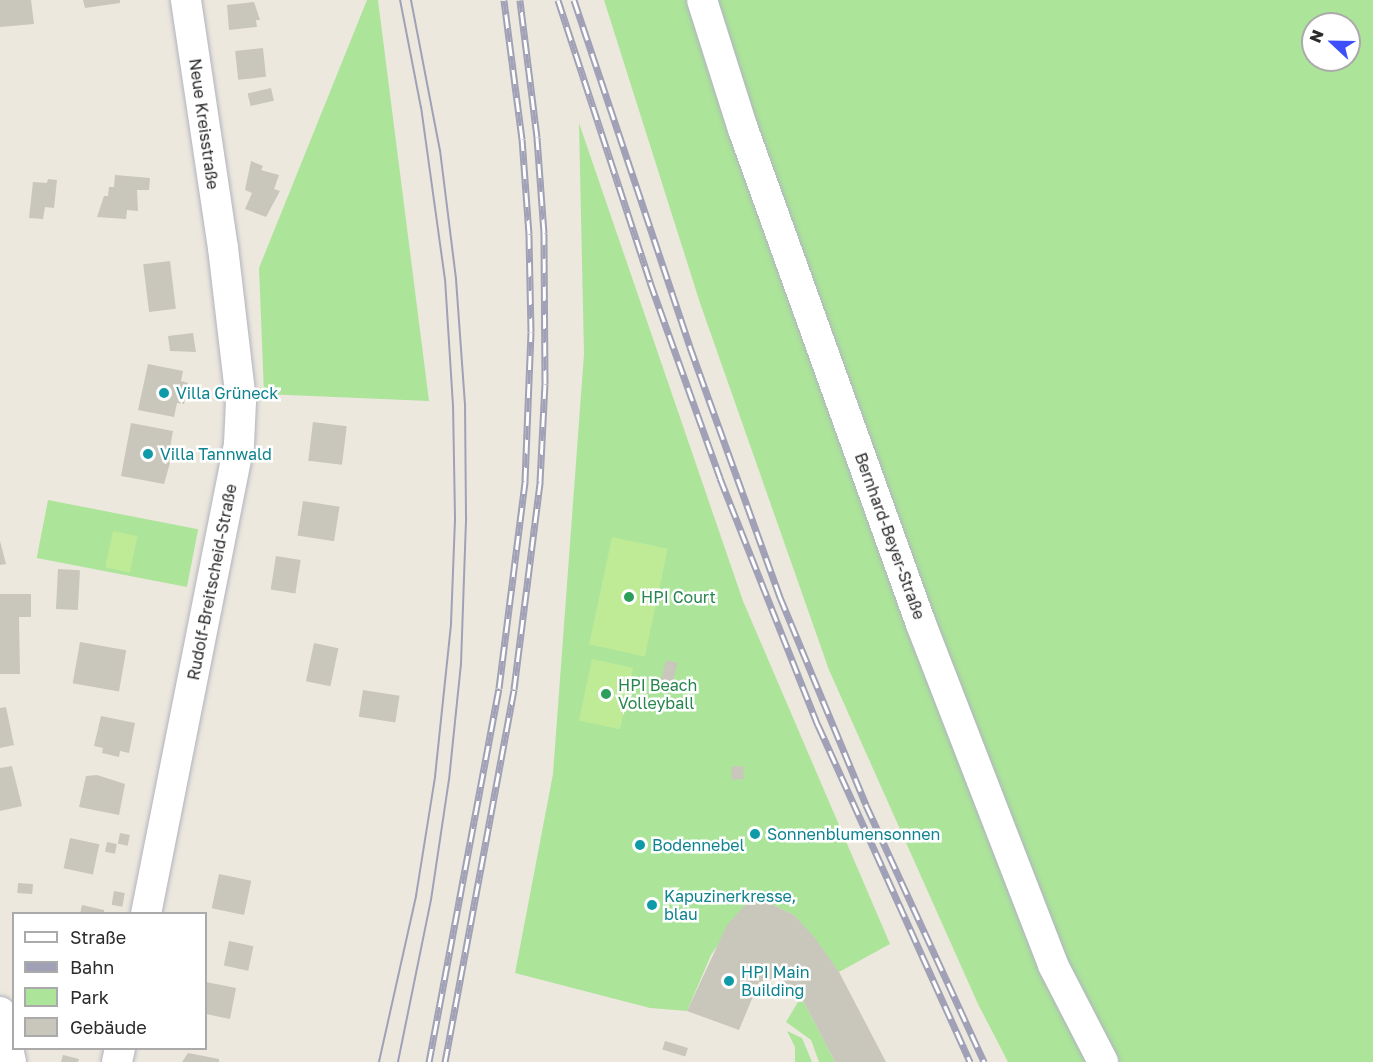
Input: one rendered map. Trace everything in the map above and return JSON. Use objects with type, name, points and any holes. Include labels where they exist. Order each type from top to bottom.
[{"type":"street","name":"Neue Kreisstraße","points":[[186,0],[223,248]]},
{"type":"street","name":"Bernhard-Beyer-Straße","points":[[702,0],[743,129],[921,624],[1053,965],[1103,1062]]},
{"type":"street","name":"Rudolf-Breitscheid-Straße","points":[[146,912],[240,444],[241,401],[223,248]]},
{"type":"street","points":[[0,1011],[11,1062]]},
{"type":"green space","points":[[367,0],[378,0],[429,401],[264,394],[259,268]]},
{"type":"green space","points":[[604,0],[1373,0],[1373,1062],[1008,1062],[978,1004],[829,670],[700,303]]},
{"type":"green space","points":[[579,123],[743,601],[890,944],[839,972],[794,915],[765,901],[745,905],[711,955],[687,1011],[650,1008],[515,973],[553,774],[584,354]]},
{"type":"green space","points":[[48,500],[198,529],[187,587],[37,558]]},
{"type":"green space","points":[[113,531],[137,536],[130,572],[105,567]]},
{"type":"green space","name":"HPI Court","points":[[612,537],[668,549],[645,656],[589,645]]},
{"type":"green space","name":"HPI Beach Volleyball","points":[[592,659],[633,668],[620,729],[579,721]]},
{"type":"green space","points":[[798,1002],[804,1002],[835,1062],[819,1062],[811,1040],[786,1022]]},
{"type":"green space","points":[[787,1031],[802,1038],[812,1062],[795,1062],[795,1047]]},
{"type":"building","points":[[0,0],[31,0],[34,24],[0,27]]},
{"type":"building","points":[[83,0],[120,0],[120,3],[85,8]]},
{"type":"building","points":[[254,2],[260,20],[256,20],[257,27],[229,30],[227,5]]},
{"type":"building","points":[[263,48],[266,77],[238,80],[235,51]]},
{"type":"building","points":[[271,88],[274,101],[251,106],[248,93]]},
{"type":"building","points":[[251,161],[263,166],[261,170],[279,175],[274,189],[280,191],[266,217],[245,209],[252,193],[245,190]]},
{"type":"building","points":[[115,175],[150,178],[149,190],[137,190],[138,211],[127,210],[126,219],[97,217],[104,196],[108,196],[109,187],[114,187]]},
{"type":"building","points":[[48,179],[57,180],[54,208],[45,207],[43,219],[29,218],[33,182],[47,183]]},
{"type":"building","points":[[170,261],[176,309],[149,312],[143,264]]},
{"type":"building","points":[[193,333],[196,352],[170,351],[168,336]]},
{"type":"building","name":"Villa Grüneck","points":[[148,364],[183,371],[181,381],[188,383],[184,404],[177,403],[174,417],[138,410]]},
{"type":"building","points":[[313,422],[347,426],[342,465],[308,461]]},
{"type":"building","name":"Villa Tannwald","points":[[131,423],[173,431],[170,448],[174,449],[164,484],[121,476]]},
{"type":"building","points":[[303,501],[340,507],[334,541],[298,536]]},
{"type":"building","points":[[0,541],[6,564],[0,565]]},
{"type":"building","points":[[276,556],[301,560],[295,593],[271,590]]},
{"type":"building","points":[[58,569],[80,570],[78,610],[56,609]]},
{"type":"building","points":[[0,594],[31,594],[31,617],[19,617],[20,674],[0,674]]},
{"type":"building","points":[[80,642],[126,650],[119,692],[73,683]]},
{"type":"building","points":[[314,643],[338,648],[330,686],[306,681]]},
{"type":"building","points":[[666,660],[678,663],[671,690],[659,687]]},
{"type":"building","points":[[363,690],[400,696],[395,722],[359,717]]},
{"type":"building","points":[[6,707],[14,745],[0,748],[0,708]]},
{"type":"building","points":[[101,716],[135,723],[129,753],[120,751],[119,757],[102,753],[103,748],[94,746]]},
{"type":"building","points":[[12,766],[22,806],[0,811],[0,768]]},
{"type":"building","points":[[743,766],[744,779],[732,780],[731,767]]},
{"type":"building","points":[[97,775],[125,784],[119,815],[79,807],[86,776]]},
{"type":"building","points":[[120,833],[130,835],[128,846],[118,844]]},
{"type":"building","points":[[70,838],[99,844],[93,875],[64,868]]},
{"type":"building","points":[[107,842],[117,844],[115,854],[105,852]]},
{"type":"building","points":[[219,874],[251,881],[244,915],[212,908]]},
{"type":"building","points":[[18,883],[33,884],[32,894],[17,893]]},
{"type":"building","points":[[114,891],[125,893],[122,907],[112,905]]},
{"type":"building","name":"HPI Main Building","points":[[765,901],[794,915],[815,938],[839,972],[886,1062],[835,1062],[804,1002],[780,977],[759,982],[739,1030],[687,1011],[727,925],[745,905]]},
{"type":"building","points":[[82,905],[104,910],[104,912],[80,912]]},
{"type":"building","points":[[229,941],[253,946],[248,971],[224,965]]},
{"type":"building","points":[[207,982],[236,988],[230,1019],[207,1014]]},
{"type":"building","points":[[665,1041],[688,1048],[685,1057],[662,1050]]},
{"type":"building","points":[[188,1053],[219,1059],[219,1062],[182,1062]]},
{"type":"building","points":[[63,1055],[79,1059],[78,1062],[61,1062]]},
{"type":"tram line","points":[[379,1062],[416,896],[435,777],[451,624],[455,518],[453,406],[445,280],[421,108],[400,0]]},
{"type":"tram line","points":[[398,1062],[431,900],[449,780],[461,664],[466,518],[465,405],[456,279],[440,151],[411,0]]},
{"type":"railway","points":[[429,1062],[499,688],[525,481],[531,332],[529,234],[522,139],[504,0]]},
{"type":"railway","points":[[445,1062],[514,689],[540,482],[545,384],[544,233],[537,137],[520,0]]},
{"type":"railway","points":[[558,0],[650,282],[720,478],[818,725],[970,1062]]},
{"type":"railway","points":[[574,0],[690,347],[780,597],[866,805],[984,1062]]},
{"type":"place","name":"Villa Grüneck","points":[[164,393]]},
{"type":"place","name":"Villa Tannwald","points":[[148,454]]},
{"type":"place","name":"HPI Court","points":[[629,597]]},
{"type":"place","name":"HPI Beach Volleyball","points":[[606,694]]},
{"type":"place","name":"Sonnenblumensonnen","points":[[755,834]]},
{"type":"place","name":"Bodennebel","points":[[640,845]]},
{"type":"place","name":"Kapuzinerkresse, blau","points":[[652,905]]},
{"type":"place","name":"HPI Main Building","points":[[729,981]]}]
